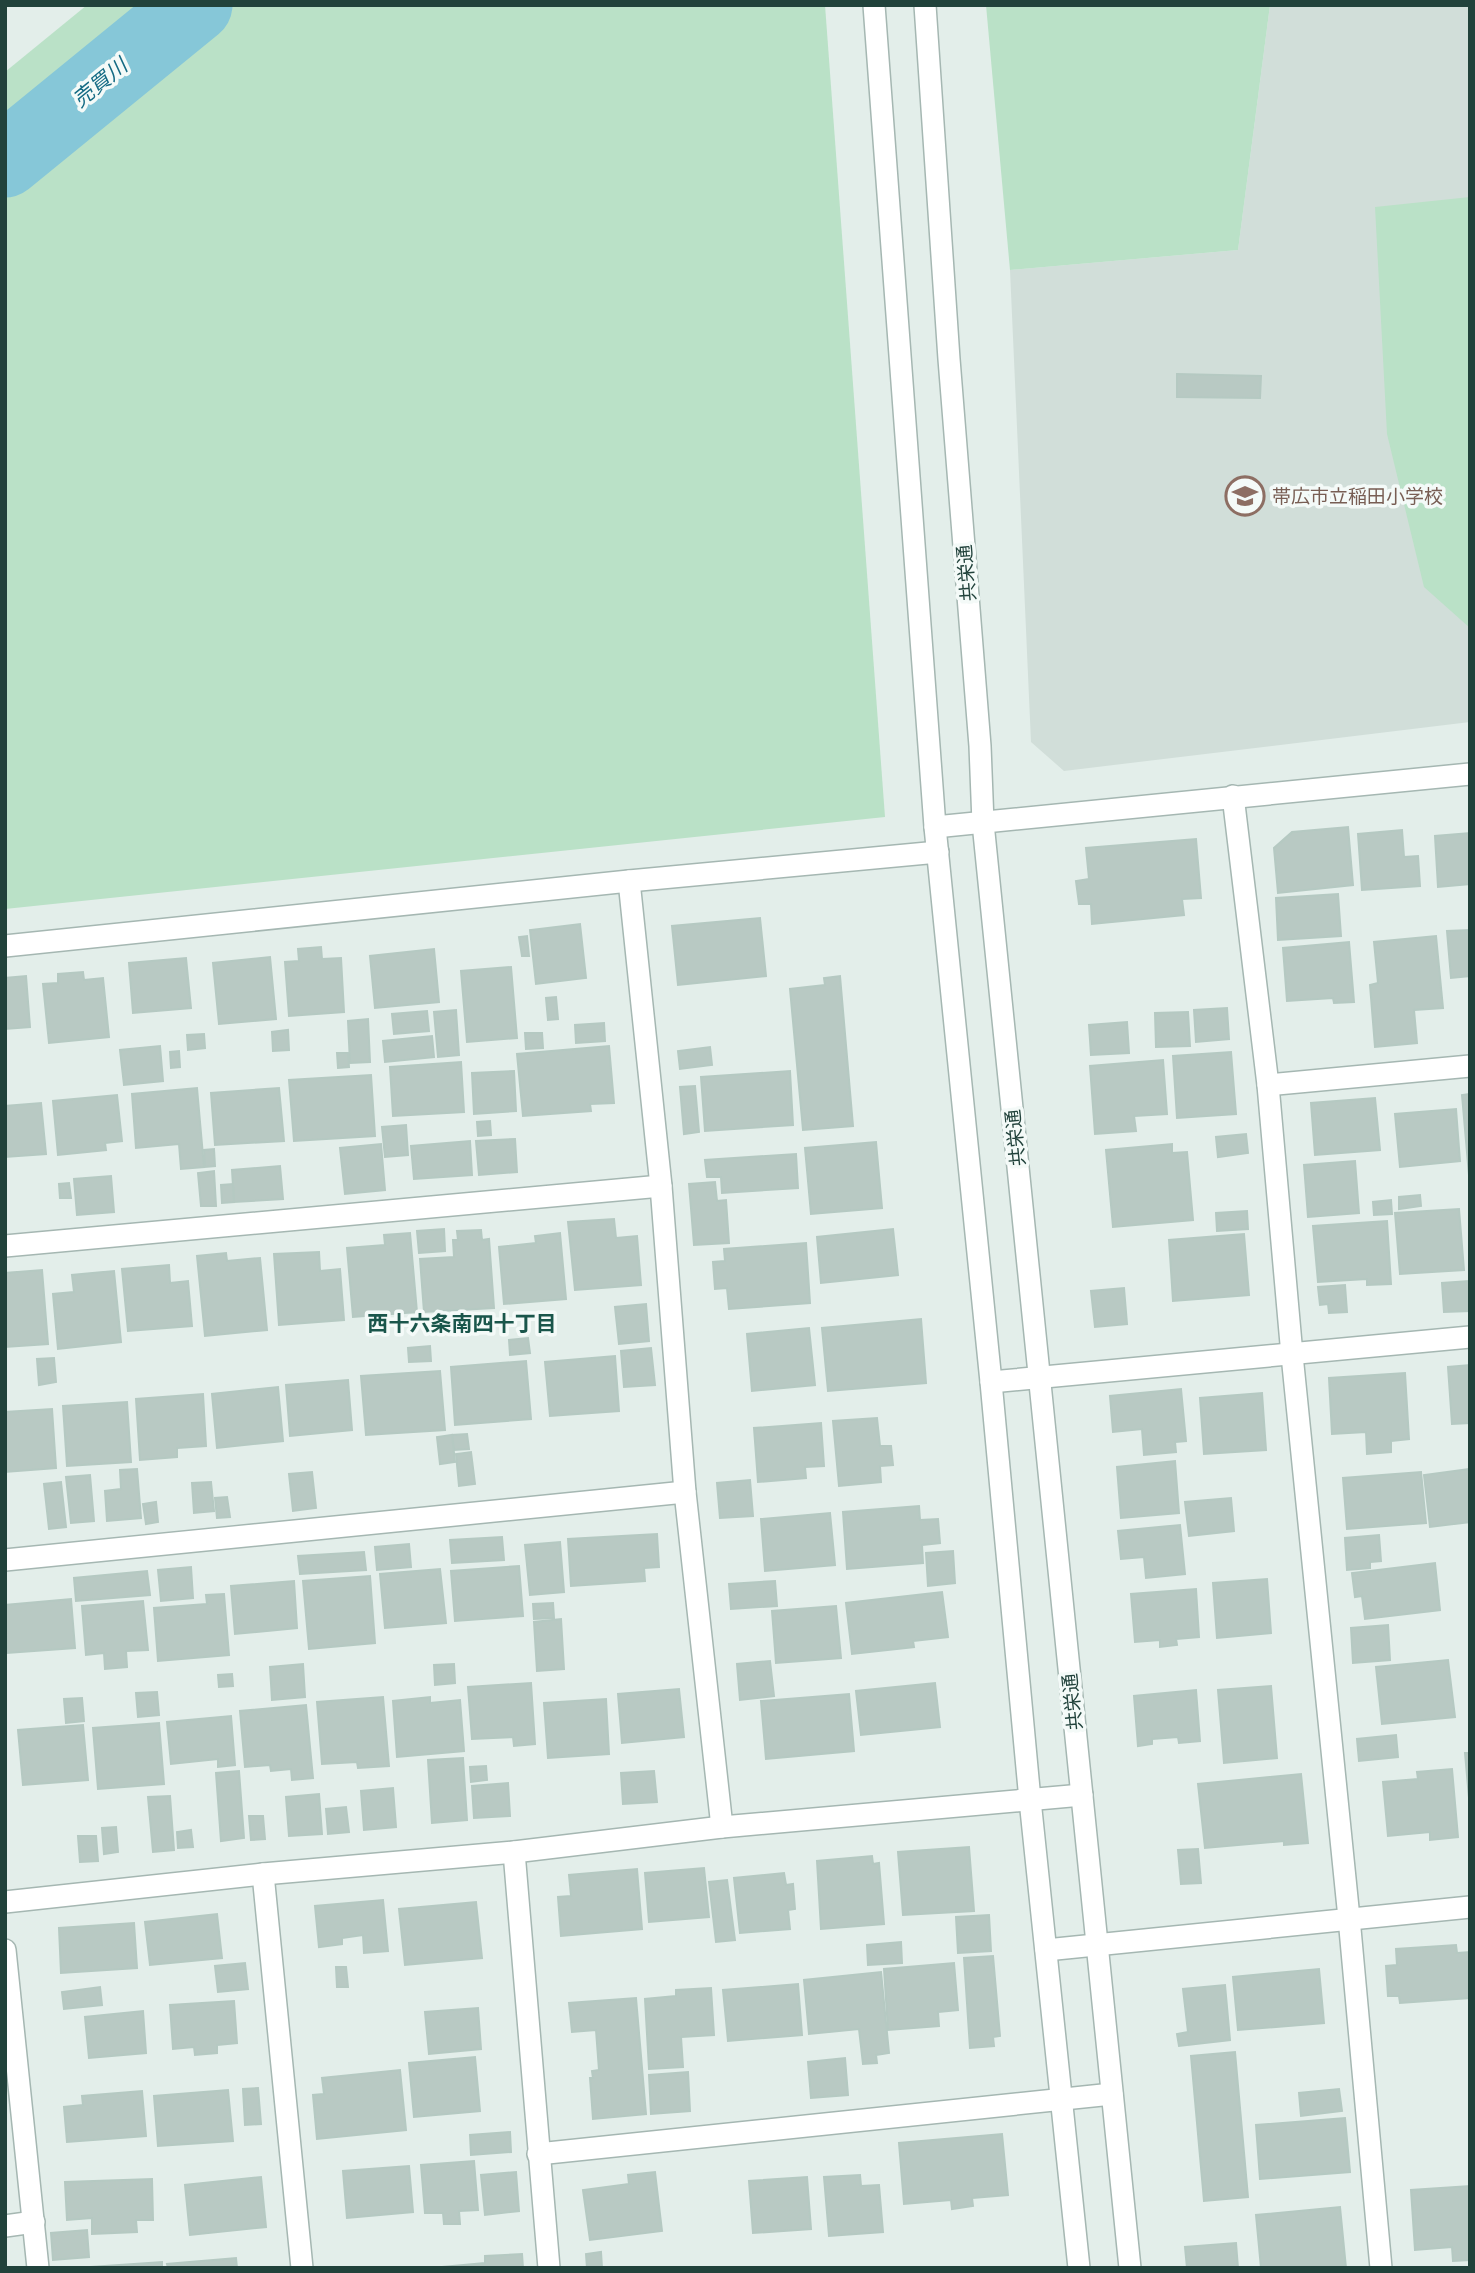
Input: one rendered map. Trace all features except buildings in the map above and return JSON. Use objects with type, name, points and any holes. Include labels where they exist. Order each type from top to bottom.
[{"type":"street","points":[[874,5],[935,827],[1030,1800],[1079,2268]]},
{"type":"street","name":"共栄通","points":[[925,5],[949,359],[980,746],[983,822],[1130,2268]]},
{"type":"street","points":[[935,827],[1470,774]]},
{"type":"street","points":[[1233,796],[1268,1084],[1381,2268]]},
{"type":"street","points":[[5,946],[629,881],[938,852]]},
{"type":"street","points":[[629,881],[661,1186],[685,1492],[722,1827]]},
{"type":"street","points":[[1268,1084],[1470,1066]]},
{"type":"street","points":[[5,1246],[661,1186]]},
{"type":"street","points":[[991,1382],[1470,1337]]},
{"type":"street","points":[[5,1560],[685,1492]]},
{"type":"street","points":[[5,1902],[263,1874],[514,1852],[722,1827],[1082,1795]]},
{"type":"street","points":[[514,1852],[549,2268]]},
{"type":"street","points":[[263,1874],[302,2268]]},
{"type":"street","points":[[1046,1950],[1470,1907]]},
{"type":"street","points":[[5,1950],[38,2268]]},
{"type":"street","points":[[538,2154],[1112,2094]]},
{"type":"street","points":[[5,2225],[34,2222]]},
{"type":"shaded area","name":"帯広市立稲田小学校","points":[[1270,5],[1470,5],[1470,722],[1064,771],[1031,742],[1010,270],[1238,250]]},
{"type":"green space","points":[[87,5],[825,5],[885,817],[5,909],[5,72]]},
{"type":"green space","points":[[986,5],[1270,5],[1238,250],[1010,270]]},
{"type":"green space","points":[[1470,197],[1470,628],[1424,587],[1387,434],[1375,207]]},
{"type":"waterway","name":"売買川","points":[[5,160],[195,5]]},
{"type":"place","name":"帯広市立稲田小学校","points":[[1245,496]]},
{"type":"district","name":"西十六条南四十丁目","points":[[462,1324]]}]
